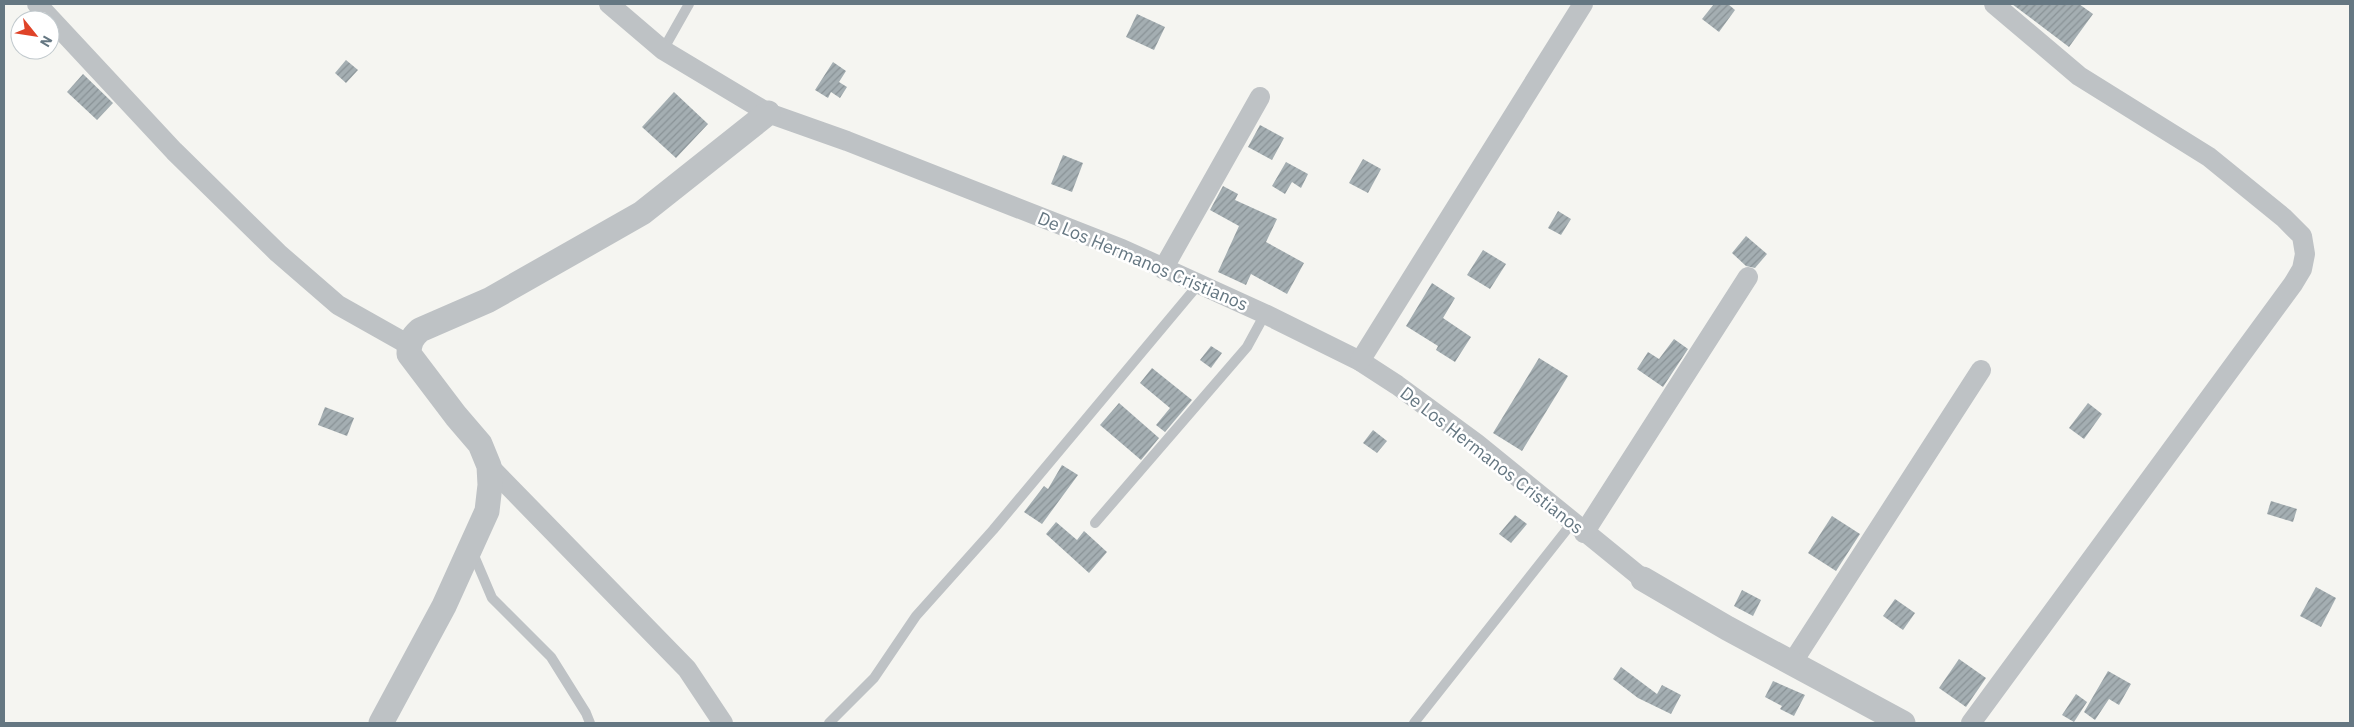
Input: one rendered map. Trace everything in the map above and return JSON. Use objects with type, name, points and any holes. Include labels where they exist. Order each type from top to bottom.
[{"type":"street","points":[[37,4],[174,152],[278,253],[338,305],[409,345]]},
{"type":"street","name":"De Los Hermanos Cristianos","points":[[609,4],[663,50],[768,113],[847,141],[1122,250],[1265,314],[1360,361],[1397,385],[1476,443],[1643,579]]},
{"type":"street","points":[[1360,361],[1583,4]]},
{"type":"street","points":[[1970,723],[2293,284],[2302,268],[2305,254],[2302,236],[2284,218],[2209,157],[2079,76],[2001,6]]},
{"type":"street","points":[[1163,269],[1260,97]]},
{"type":"street","points":[[381,723],[444,606],[487,511],[490,485],[489,466],[480,444],[413,362],[409,354],[409,345],[413,336],[420,330],[489,300],[642,213],[768,113]]},
{"type":"street","points":[[1578,528],[1748,276]]},
{"type":"street","points":[[1792,663],[1981,370]]},
{"type":"street","points":[[489,466],[687,669],[723,723]]},
{"type":"street","points":[[1643,579],[1903,723]]},
{"type":"lane","points":[[663,50],[689,4]]},
{"type":"lane","points":[[829,723],[874,678],[916,616],[987,538],[1198,285]]},
{"type":"lane","points":[[1095,523],[1247,347],[1265,314]]},
{"type":"lane","points":[[1414,723],[1578,528]]},
{"type":"lane","points":[[470,547],[492,598],[551,657],[586,713],[590,723]]},
{"type":"building","points":[[1714,4],[1728,4],[1735,10],[1719,32],[1702,19]]},
{"type":"building","points":[[2012,4],[2079,4],[2093,14],[2069,47]]},
{"type":"building","points":[[1137,14],[1165,27],[1154,50],[1126,37]]},
{"type":"building","points":[[346,60],[358,70],[346,83],[335,73]]},
{"type":"building","points":[[833,62],[846,71],[839,82],[847,87],[840,98],[831,92],[828,98],[815,90]]},
{"type":"building","points":[[83,74],[113,103],[97,120],[67,92]]},
{"type":"building","points":[[674,92],[708,124],[676,158],[642,127]]},
{"type":"building","points":[[1260,125],[1284,138],[1272,160],[1248,147]]},
{"type":"building","points":[[1063,155],[1083,163],[1072,192],[1051,184]]},
{"type":"building","points":[[1363,159],[1381,169],[1368,193],[1349,183]]},
{"type":"building","points":[[1286,162],[1308,174],[1301,188],[1292,182],[1285,194],[1272,186]]},
{"type":"building","points":[[1223,186],[1238,194],[1235,200],[1277,219],[1266,242],[1304,263],[1287,294],[1251,274],[1246,285],[1218,272],[1239,226],[1210,210]]},
{"type":"building","points":[[1558,211],[1571,219],[1561,235],[1548,228]]},
{"type":"building","points":[[1746,236],[1767,254],[1755,268],[1746,266],[1732,253]]},
{"type":"building","points":[[1483,250],[1506,264],[1490,289],[1467,275]]},
{"type":"building","points":[[1432,283],[1455,298],[1443,318],[1471,337],[1455,362],[1436,350],[1438,346],[1406,326]]},
{"type":"building","points":[[1674,339],[1688,349],[1663,387],[1637,369],[1648,352],[1659,359]]},
{"type":"building","points":[[1211,346],[1222,353],[1211,368],[1200,360]]},
{"type":"building","points":[[1539,358],[1568,376],[1522,451],[1493,433]]},
{"type":"building","points":[[1152,368],[1192,400],[1165,432],[1156,425],[1170,408],[1140,383]]},
{"type":"building","points":[[1119,403],[1159,438],[1141,460],[1100,425]]},
{"type":"building","points":[[2088,403],[2102,414],[2084,439],[2069,428]]},
{"type":"building","points":[[325,407],[354,418],[347,436],[318,425]]},
{"type":"building","points":[[1373,430],[1387,441],[1377,453],[1363,443]]},
{"type":"building","points":[[1062,465],[1078,475],[1042,524],[1024,512],[1044,486],[1048,489]]},
{"type":"building","points":[[2271,501],[2297,509],[2293,522],[2267,514]]},
{"type":"building","points":[[1515,515],[1527,524],[1511,543],[1499,534]]},
{"type":"building","points":[[1832,516],[1860,534],[1836,571],[1808,553]]},
{"type":"building","points":[[1056,522],[1077,540],[1084,531],[1107,552],[1089,573],[1046,534]]},
{"type":"building","points":[[2316,587],[2336,598],[2321,627],[2300,616]]},
{"type":"building","points":[[1742,590],[1761,600],[1753,616],[1734,606]]},
{"type":"building","points":[[1895,599],[1915,613],[1903,630],[1883,616]]},
{"type":"building","points":[[1959,659],[1986,678],[1966,707],[1939,688]]},
{"type":"building","points":[[1621,667],[1657,694],[1662,685],[1681,695],[1671,714],[1638,698],[1613,679]]},
{"type":"building","points":[[2108,671],[2131,684],[2119,705],[2109,699],[2095,720],[2084,712]]},
{"type":"building","points":[[1773,681],[1805,695],[1794,716],[1780,709],[1782,706],[1765,697]]},
{"type":"building","points":[[2076,694],[2087,702],[2074,722],[2062,715]]}]
